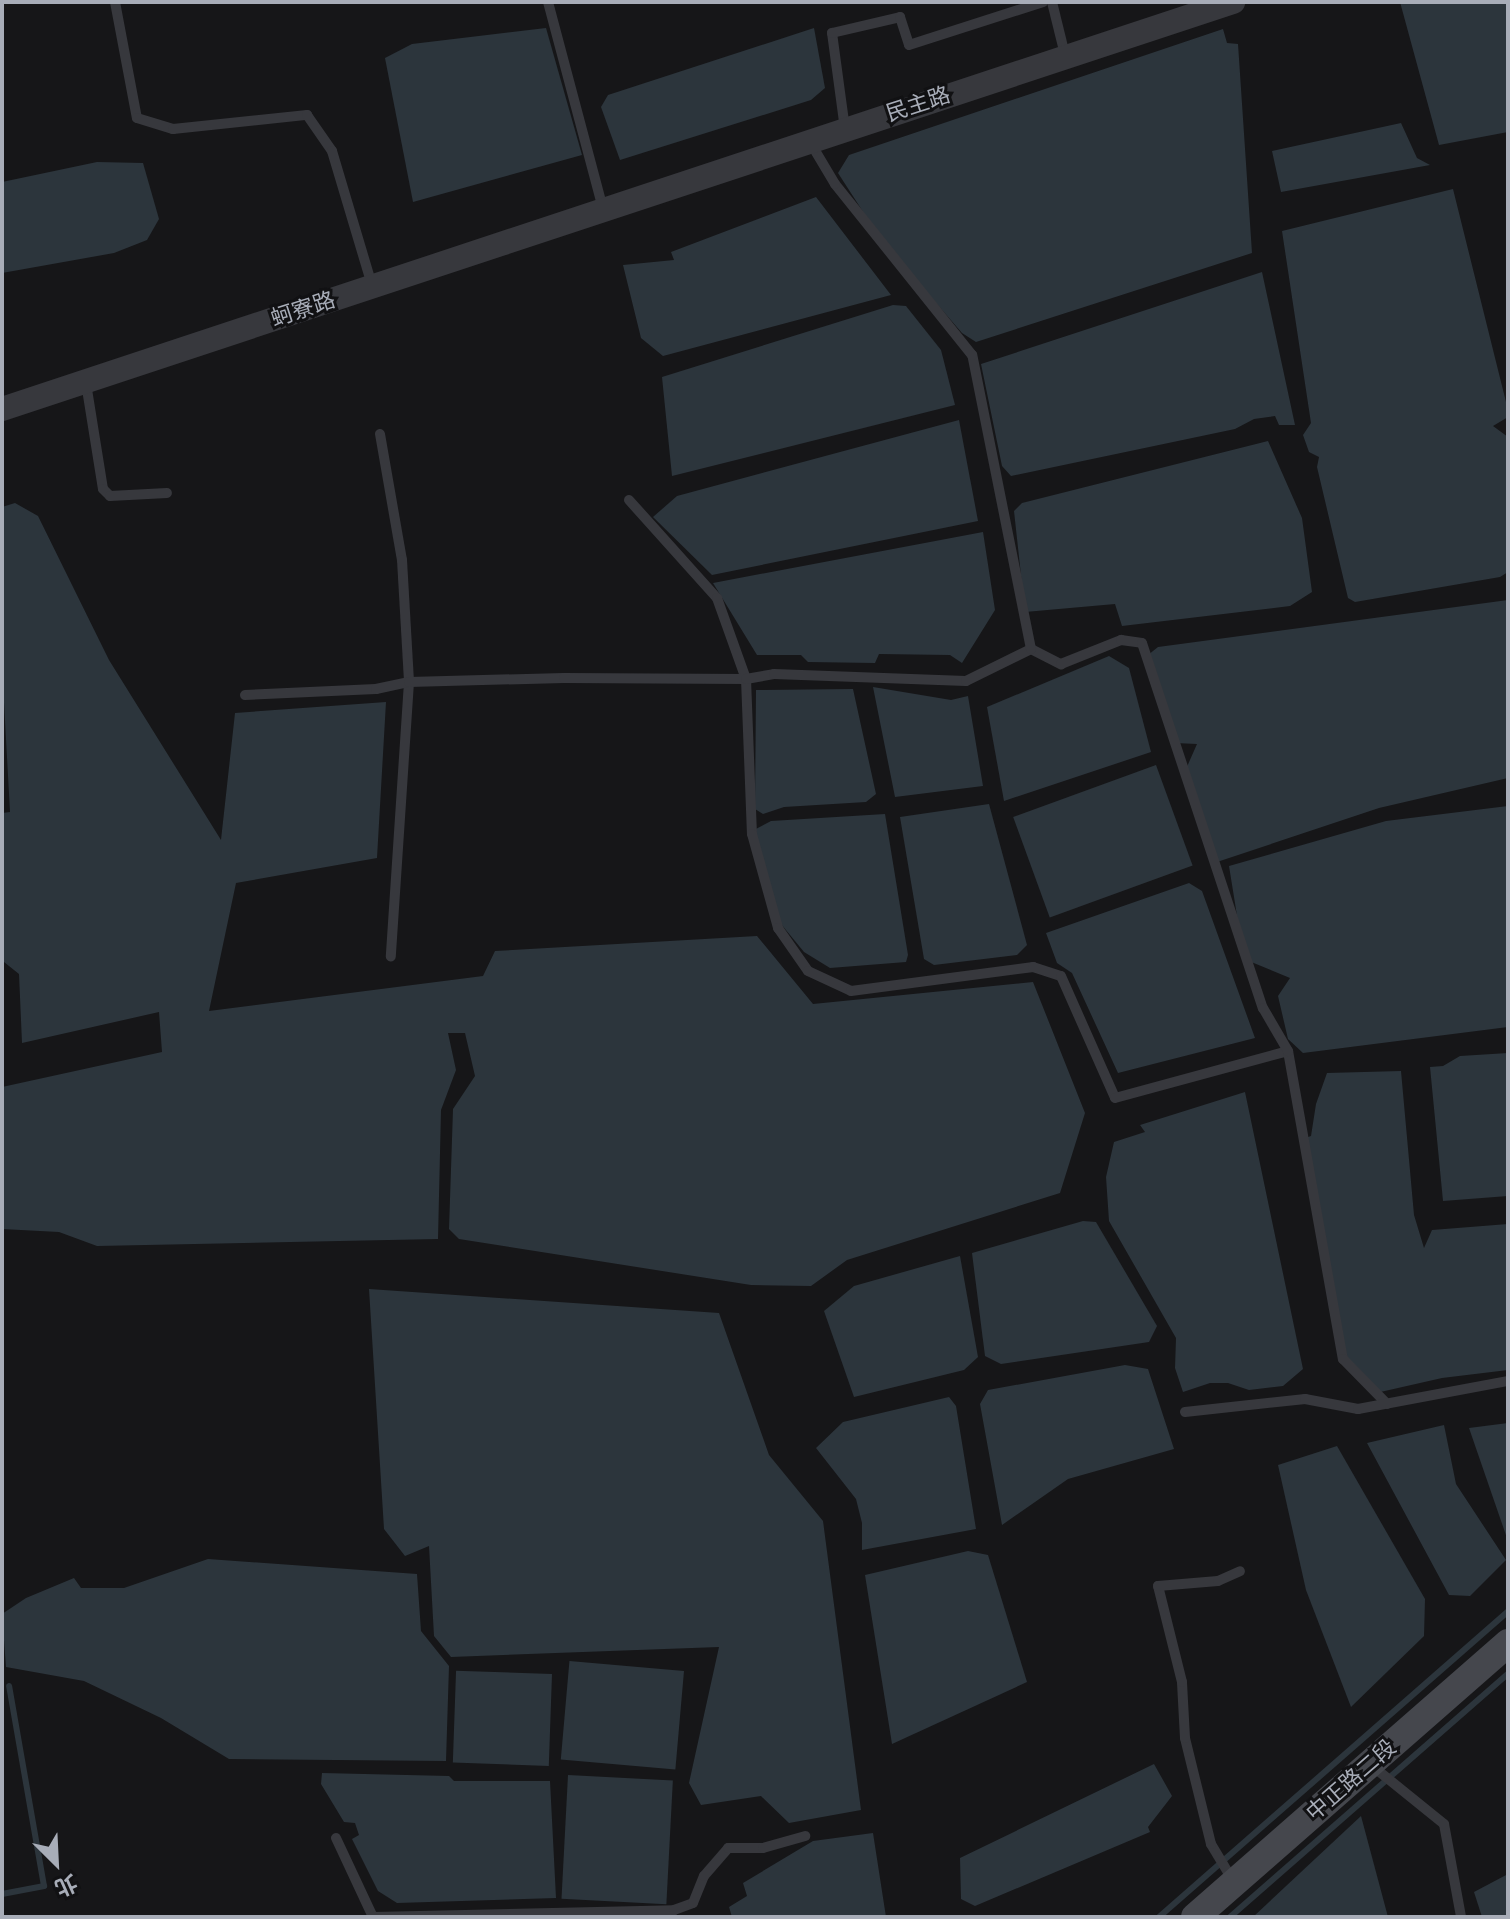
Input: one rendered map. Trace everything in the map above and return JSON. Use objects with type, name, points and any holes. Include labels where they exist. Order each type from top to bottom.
[{"type":"main road","name":"中正路二段","points":[[1195,1917],[1508,1643]]},
{"type":"street","name":"民主路","points":[[603,209],[1233,2]]},
{"type":"street","name":"蚵寮路","points":[[2,409],[603,209]]},
{"type":"lane","points":[[115,2],[137,118],[173,129],[307,115],[332,151],[372,286]]},
{"type":"lane","points":[[548,2],[603,209]]},
{"type":"lane","points":[[845,129],[832,33],[900,17],[909,45],[1043,2]]},
{"type":"lane","points":[[1052,2],[1065,55]]},
{"type":"lane","points":[[809,140],[835,184],[972,355],[1031,649]]},
{"type":"lane","points":[[85,381],[103,489],[110,496],[167,493]]},
{"type":"lane","points":[[380,434],[402,560],[409,682],[391,956]]},
{"type":"lane","points":[[629,500],[717,598],[746,679],[752,834],[778,928],[808,971],[851,991],[1033,967],[1061,976],[1115,1098],[1288,1051]]},
{"type":"lane","points":[[1031,649],[1061,664],[1121,640],[1142,643],[1263,1008],[1288,1051],[1343,1359],[1387,1404]]},
{"type":"lane","points":[[245,695],[376,689],[409,682],[564,678],[746,679],[774,674],[966,681],[1031,649]]},
{"type":"lane","points":[[1185,1412],[1305,1399],[1358,1409],[1508,1381]]},
{"type":"lane","points":[[1234,1882],[1211,1844],[1185,1738],[1182,1682],[1158,1586],[1218,1581],[1240,1571]]},
{"type":"lane","points":[[1370,1764],[1444,1824],[1461,1917]]},
{"type":"lane","points":[[336,1838],[373,1917],[674,1910],[693,1903],[704,1876],[728,1848],[763,1848],[805,1836]]},
{"type":"shaded area","points":[[1400,2],[1508,2],[1508,132],[1439,145]]},
{"type":"shaded area","points":[[546,28],[582,155],[413,202],[385,58],[412,44]]},
{"type":"shaded area","points":[[814,28],[825,88],[811,100],[620,160],[601,107],[608,95]]},
{"type":"shaded area","points":[[1223,29],[1227,43],[1238,44],[1252,253],[976,342],[962,333],[880,238],[838,173],[849,155]]},
{"type":"shaded area","points":[[1401,123],[1417,158],[1430,165],[1281,192],[1272,151]]},
{"type":"shaded area","points":[[97,162],[143,163],[159,219],[147,240],[114,253],[2,273],[2,182]]},
{"type":"shaded area","points":[[1453,189],[1508,410],[1508,417],[1493,426],[1508,437],[1508,572],[1500,577],[1355,602],[1348,598],[1317,467],[1319,457],[1309,452],[1303,435],[1311,423],[1282,231]]},
{"type":"shaded area","points":[[816,197],[891,295],[663,356],[641,338],[623,265],[674,260],[671,252]]},
{"type":"shaded area","points":[[1262,272],[1295,425],[1279,425],[1275,416],[1254,419],[1235,429],[1011,476],[1002,466],[981,364]]},
{"type":"shaded area","points":[[893,305],[906,306],[941,350],[955,405],[672,476],[662,377]]},
{"type":"shaded area","points":[[959,420],[978,521],[712,575],[653,517],[677,496]]},
{"type":"shaded area","points":[[1268,441],[1302,518],[1312,592],[1290,606],[1122,626],[1115,604],[1025,612],[1014,511],[1022,503]]},
{"type":"shaded area","points":[[15,503],[38,516],[109,660],[221,840],[235,713],[386,702],[377,858],[236,883],[209,1011],[483,976],[495,951],[757,936],[813,1004],[1033,982],[1085,1113],[1060,1193],[847,1260],[811,1286],[751,1285],[459,1239],[449,1229],[453,1109],[475,1076],[465,1033],[448,1033],[456,1070],[441,1110],[438,1239],[97,1246],[59,1232],[2,1229],[2,1087],[162,1052],[159,1012],[22,1043],[19,974],[4,962],[2,941],[2,813],[10,812],[2,666],[2,507]]},
{"type":"shaded area","points":[[983,532],[995,610],[962,663],[950,655],[879,654],[875,663],[808,662],[801,655],[757,655],[713,583]]},
{"type":"shaded area","points":[[1508,600],[1508,778],[1379,808],[1217,862],[1186,769],[1197,744],[1175,743],[1148,655],[1158,647]]},
{"type":"shaded area","points":[[1109,656],[1129,668],[1151,752],[1004,801],[987,707]]},
{"type":"shaded area","points":[[873,687],[951,700],[968,696],[983,786],[895,797]]},
{"type":"shaded area","points":[[853,689],[876,794],[866,802],[784,807],[763,814],[755,809],[756,690]]},
{"type":"shaded area","points":[[1156,765],[1193,866],[1050,918],[1013,817]]},
{"type":"shaded area","points":[[989,804],[1027,945],[1017,955],[934,965],[924,959],[900,817]]},
{"type":"shaded area","points":[[1508,806],[1508,1027],[1303,1053],[1288,1039],[1278,996],[1290,978],[1244,959],[1229,866],[1386,821]]},
{"type":"shaded area","points":[[885,814],[908,955],[906,962],[830,968],[804,952],[781,924],[754,830],[771,821]]},
{"type":"shaded area","points":[[1189,883],[1202,891],[1255,1038],[1118,1073],[1072,973],[1057,963],[1046,933]]},
{"type":"shaded area","points":[[1508,1053],[1508,1196],[1443,1201],[1430,1067],[1443,1066],[1460,1056]]},
{"type":"shaded area","points":[[1401,1071],[1414,1215],[1424,1248],[1432,1230],[1508,1224],[1508,1370],[1442,1378],[1376,1393],[1344,1361],[1300,1140],[1311,1136],[1316,1104],[1327,1073]]},
{"type":"shaded area","points":[[1245,1092],[1303,1369],[1283,1386],[1249,1390],[1228,1383],[1210,1383],[1183,1392],[1175,1368],[1176,1338],[1109,1221],[1106,1177],[1114,1142],[1145,1132],[1140,1125]]},
{"type":"shaded area","points":[[1083,1221],[1096,1222],[1157,1326],[1149,1342],[1001,1364],[985,1356],[972,1253]]},
{"type":"shaded area","points":[[960,1256],[978,1357],[964,1370],[854,1397],[824,1311],[854,1286]]},
{"type":"shaded area","points":[[369,1289],[719,1313],[769,1455],[823,1521],[861,1810],[789,1823],[761,1796],[701,1805],[689,1783],[719,1647],[451,1657],[434,1636],[429,1546],[405,1556],[384,1529]]},
{"type":"shaded area","points":[[1125,1365],[1148,1369],[1174,1449],[1068,1479],[1002,1525],[980,1404],[988,1390]]},
{"type":"shaded area","points":[[949,1397],[956,1406],[976,1529],[862,1550],[862,1523],[856,1499],[816,1448],[843,1422]]},
{"type":"shaded area","points":[[1508,1423],[1508,1541],[1469,1428]]},
{"type":"shaded area","points":[[1444,1425],[1456,1484],[1506,1560],[1470,1596],[1449,1595],[1367,1443]]},
{"type":"shaded area","points":[[1337,1446],[1425,1599],[1424,1636],[1351,1707],[1306,1590],[1278,1465]]},
{"type":"shaded area","points":[[968,1551],[988,1555],[1027,1682],[892,1744],[865,1575]]},
{"type":"shaded area","points":[[208,1559],[417,1574],[421,1631],[449,1666],[446,1761],[229,1759],[161,1718],[84,1681],[6,1667],[2,1614],[26,1598],[74,1578],[81,1588],[124,1588]]},
{"type":"shaded area","points":[[569,1661],[684,1671],[675,1770],[561,1760]]},
{"type":"shaded area","points":[[456,1671],[552,1674],[549,1766],[453,1763]]},
{"type":"shaded area","points":[[1154,1764],[1172,1796],[1148,1827],[1150,1832],[975,1906],[961,1899],[960,1858]]},
{"type":"shaded area","points":[[322,1773],[449,1776],[454,1781],[550,1781],[556,1898],[397,1903],[378,1891],[352,1839],[359,1835],[355,1823],[344,1822],[321,1784]]},
{"type":"shaded area","points":[[568,1775],[673,1780],[666,1904],[562,1899]]},
{"type":"shaded area","points":[[1361,1816],[1388,1917],[1253,1917]]},
{"type":"shaded area","points":[[873,1833],[886,1917],[732,1917],[729,1907],[747,1896],[743,1883],[813,1841]]},
{"type":"shaded area","points":[[1508,1874],[1508,1917],[1482,1917],[1474,1892]]},
{"type":"waterway","points":[[1159,1917],[1508,1611]]},
{"type":"waterway","points":[[1230,1917],[1508,1674]]},
{"type":"waterway","points":[[2,1894],[44,1886],[9,1686]]}]
